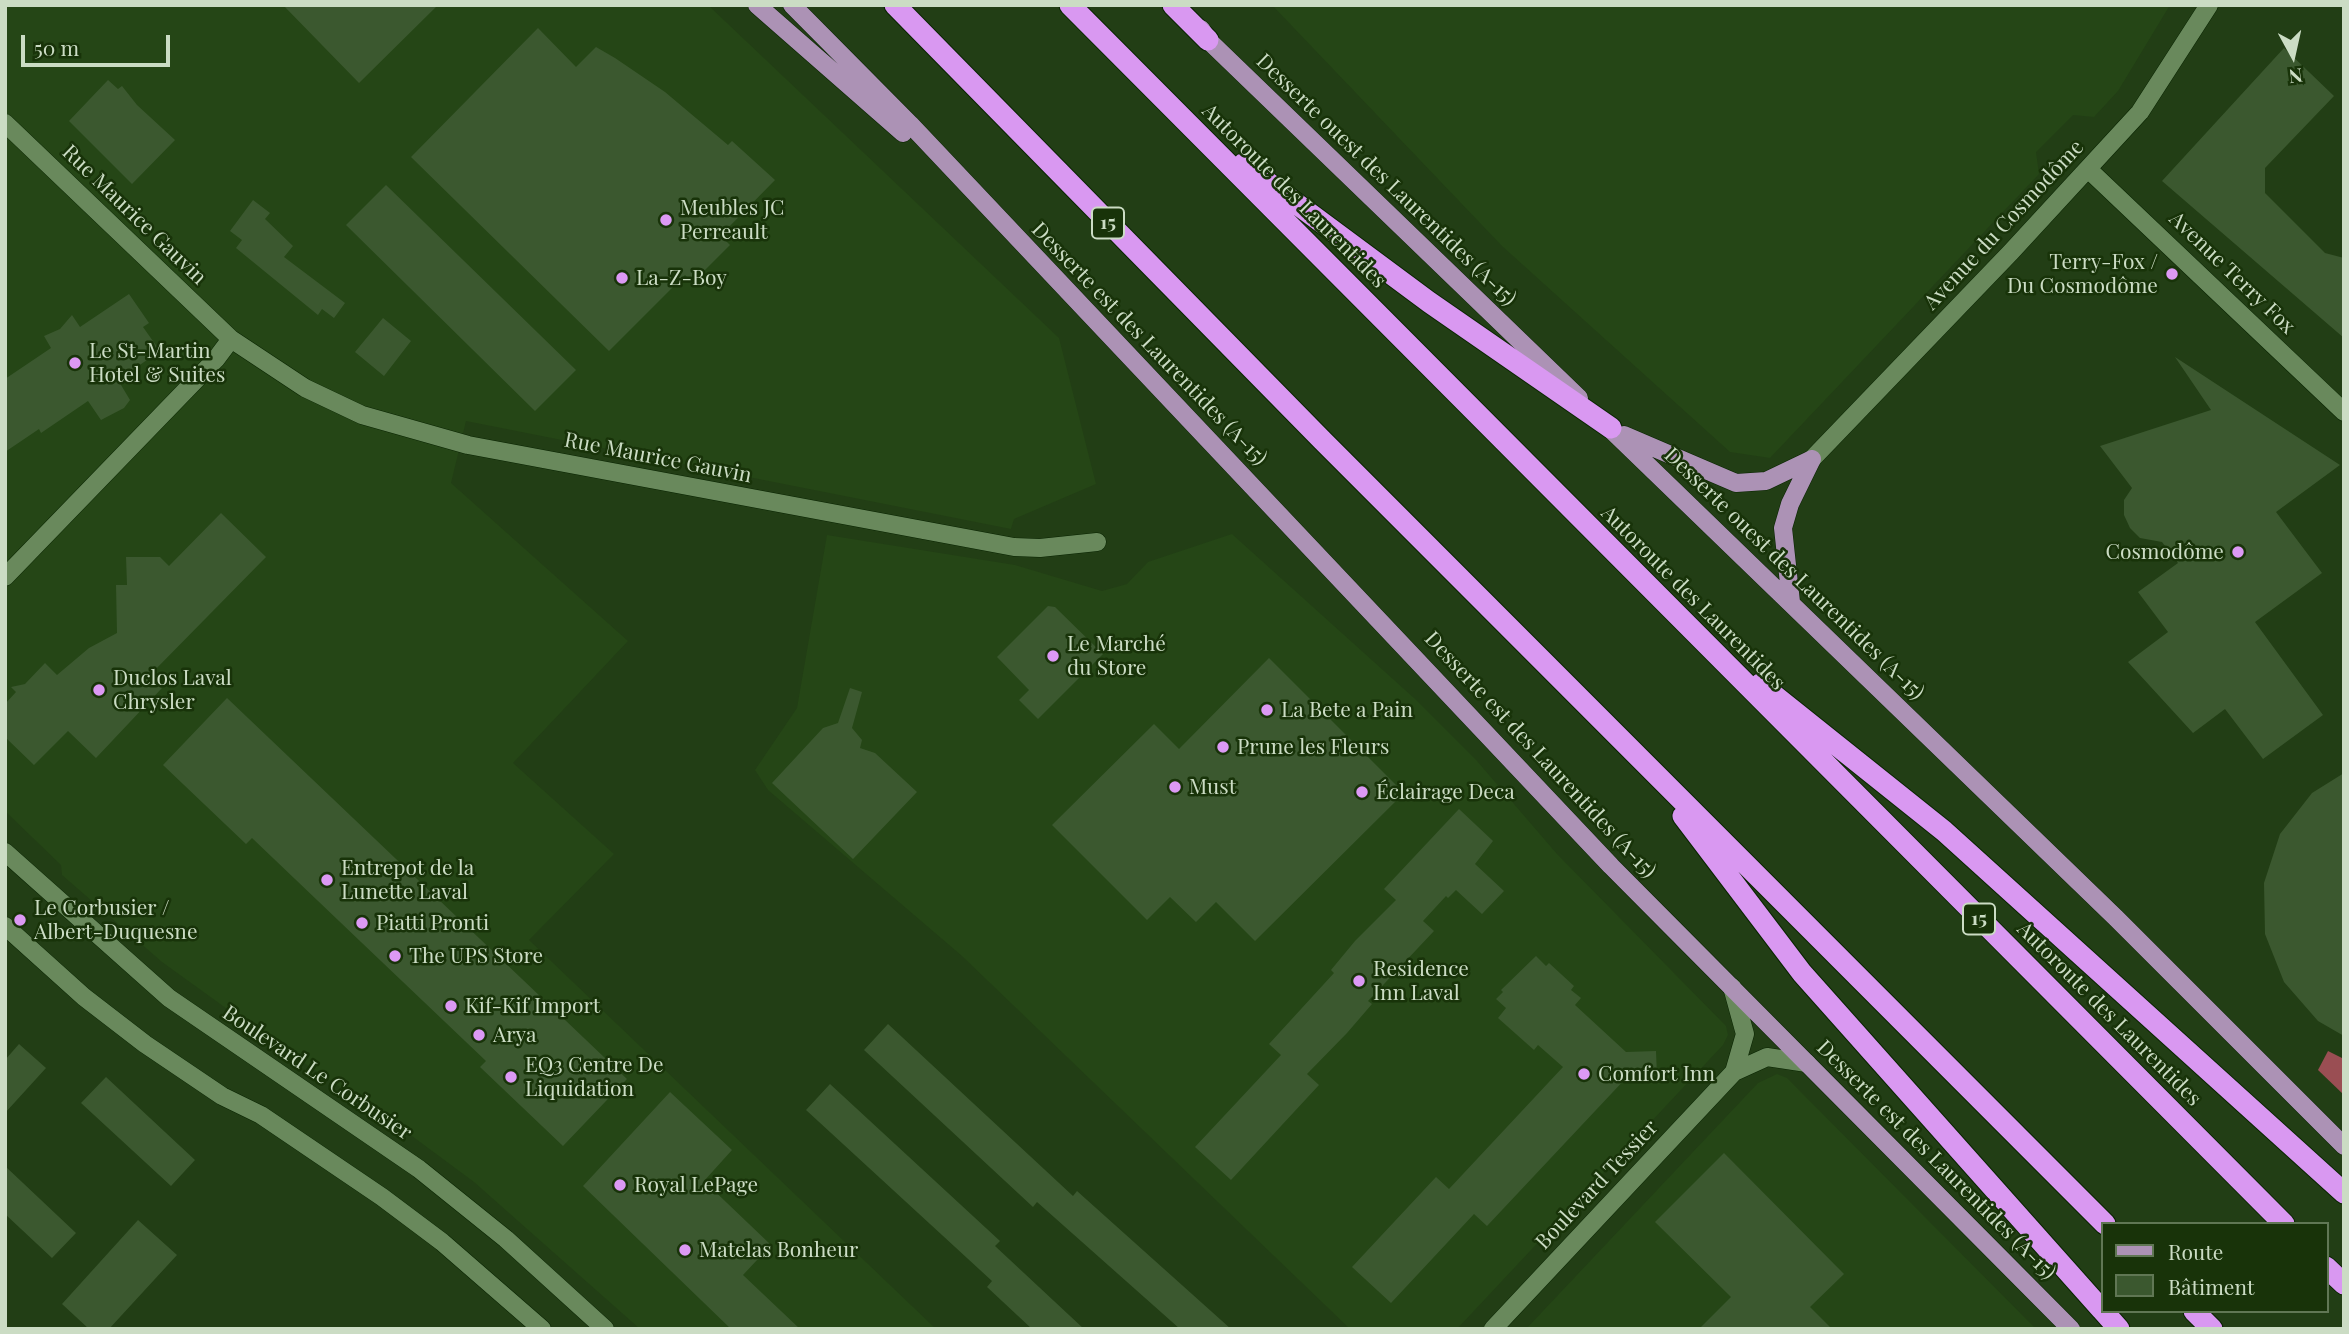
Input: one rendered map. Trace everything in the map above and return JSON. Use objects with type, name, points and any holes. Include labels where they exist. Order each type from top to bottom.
[{"type":"highway","name":"15","points":[[895,5],[1640,759],[2103,1222]]},
{"type":"highway","name":"Autoroute des Laurentides","points":[[1070,5],[2282,1222]]},
{"type":"highway","points":[[1173,5],[1208,40]]},
{"type":"highway","points":[[1187,123],[1429,302],[1611,428]]},
{"type":"highway","points":[[1674,614],[1944,831],[2344,1193]]},
{"type":"highway","points":[[1640,759],[1802,973],[2100,1308]]},
{"type":"highway","points":[[2328,1269],[2344,1284]]},
{"type":"highway","points":[[2105,1313],[2119,1329]]},
{"type":"highway","points":[[2196,1313],[2212,1329]]},
{"type":"main road","points":[[757,5],[985,204]]},
{"type":"main road","points":[[792,5],[985,204]]},
{"type":"main road","name":"Desserte ouest des Laurentides (A-15)","points":[[1185,5],[1208,40],[2116,918],[2344,1146]]},
{"type":"main road","name":"Desserte est des Laurentides (A-15)","points":[[985,204],[1611,866],[2071,1329]]},
{"type":"main road","points":[[1611,428],[1736,483],[1766,481],[1812,459]]},
{"type":"main road","points":[[1791,602],[1783,528],[1790,504],[1812,459]]},
{"type":"street","name":"Avenue du Cosmodôme","points":[[1812,459],[2146,105],[2208,5]]},
{"type":"street","name":"Rue Maurice Gauvin","points":[[5,123],[231,340],[333,402],[382,422],[442,439],[1014,547],[1040,548],[1097,542]]},
{"type":"street","name":"Avenue Terry Fox","points":[[2088,169],[2344,412]]},
{"type":"street","points":[[5,577],[216,359],[231,340]]},
{"type":"street","name":"Boulevard Le Corbusier","points":[[5,852],[169,998],[419,1170],[506,1239],[605,1329]]},
{"type":"street","points":[[5,926],[84,997],[145,1044],[222,1096],[261,1115],[382,1197],[463,1260],[542,1329]]},
{"type":"street","name":"Boulevard Tessier","points":[[1732,987],[1745,1034],[1734,1072]]},
{"type":"street","name":"Boulevard Tessier","points":[[1493,1329],[1734,1072],[1767,1057],[1807,1063]]},
{"type":"shaded area","points":[[5,5],[708,5],[1059,338],[1096,484],[1014,519],[1011,529],[466,421],[451,483],[628,641],[513,763],[614,854],[529,940],[936,1329],[640,1329],[474,1182],[393,1122],[277,1045],[162,962],[62,875],[61,865],[5,811]]},
{"type":"shaded area","points":[[1272,5],[2170,5],[2118,91],[2094,117],[2073,115],[2036,152],[2039,174],[1770,458],[1730,452],[1502,246]]},
{"type":"shaded area","points":[[1232,534],[1414,698],[1477,761],[1557,854],[1726,1026],[1728,1035],[1723,1045],[1457,1329],[1350,1329],[962,956],[768,790],[755,770],[797,708],[827,535],[1015,565],[1102,591],[1127,584],[1148,562]]},
{"type":"shaded area","points":[[2328,1051],[2344,1059],[2344,1095],[2318,1070]]},
{"type":"shaded area","points":[[1777,1074],[1787,1078],[2036,1329],[1526,1329],[1758,1083]]},
{"type":"building","points":[[283,5],[438,5],[359,83]]},
{"type":"building","points":[[538,28],[576,67],[596,47],[615,58],[665,92],[728,145],[732,141],[775,180],[724,232],[729,237],[726,241],[730,245],[703,272],[700,269],[689,279],[685,275],[609,351],[411,157]]},
{"type":"building","points":[[2284,48],[2334,96],[2265,168],[2265,193],[2325,253],[2344,258],[2344,338],[2162,181]]},
{"type":"building","points":[[108,80],[118,89],[122,86],[137,105],[175,140],[132,184],[69,121]]},
{"type":"building","points":[[386,185],[576,370],[535,411],[346,225]]},
{"type":"building","points":[[253,200],[270,213],[265,219],[293,246],[284,257],[345,303],[334,318],[322,309],[318,315],[236,248],[242,240],[230,231]]},
{"type":"building","points":[[129,294],[149,323],[143,327],[160,351],[118,380],[130,400],[124,408],[101,420],[88,401],[41,433],[39,429],[5,452],[5,379],[51,348],[44,336],[60,329],[72,315],[80,327]]},
{"type":"building","points":[[383,318],[411,341],[384,376],[355,352]]},
{"type":"building","name":"Cosmodôme","points":[[2175,357],[2340,465],[2276,512],[2322,573],[2255,622],[2323,715],[2263,759],[2225,709],[2193,733],[2128,662],[2168,632],[2138,592],[2178,563],[2162,542],[2140,538],[2130,528],[2124,515],[2124,500],[2132,488],[2100,446],[2211,410]]},
{"type":"building","points":[[221,513],[266,557],[149,676],[162,688],[96,758],[68,731],[34,765],[6,738],[5,704],[16,692],[11,687],[25,684],[45,663],[57,675],[89,648],[117,633],[116,585],[127,585],[126,557],[160,557],[169,566]]},
{"type":"building","points":[[1048,606],[1055,607],[1103,654],[1038,719],[1019,700],[1029,690],[997,657]]},
{"type":"building","points":[[1269,658],[1401,790],[1394,797],[1397,800],[1255,941],[1216,902],[1196,922],[1170,897],[1147,920],[1052,825],[1154,724],[1179,749]]},
{"type":"building","points":[[850,688],[862,692],[852,728],[862,740],[860,748],[875,753],[917,792],[853,859],[772,783],[823,728],[838,723]]},
{"type":"building","points":[[227,698],[627,1079],[563,1146],[480,1067],[486,1061],[252,838],[246,844],[163,765]]},
{"type":"building","points":[[2344,773],[2344,1036],[2318,1021],[2284,982],[2265,934],[2264,883],[2280,834],[2312,793]]},
{"type":"building","points":[[1459,809],[1493,841],[1475,864],[1504,891],[1482,914],[1456,890],[1448,898],[1446,896],[1423,921],[1434,931],[1368,1001],[1372,1004],[1307,1074],[1319,1085],[1231,1180],[1195,1147],[1281,1055],[1269,1044],[1334,973],[1331,970],[1355,941],[1396,900],[1384,889]]},
{"type":"building","points":[[1536,956],[1546,966],[1549,963],[1574,986],[1571,990],[1581,998],[1575,1005],[1626,1052],[1656,1051],[1657,1076],[1627,1077],[1487,1226],[1474,1214],[1391,1303],[1352,1267],[1436,1177],[1449,1189],[1563,1067],[1538,1045],[1534,1050],[1498,1018],[1506,1008],[1496,999],[1503,992],[1501,990]]},
{"type":"building","points":[[888,1024],[1073,1196],[1077,1191],[1231,1329],[1180,1329],[1037,1202],[1033,1207],[864,1050]]},
{"type":"building","points":[[19,1044],[46,1068],[5,1113],[5,1060]]},
{"type":"building","points":[[106,1077],[195,1160],[171,1186],[81,1103]]},
{"type":"building","points":[[830,1084],[1000,1241],[995,1246],[1084,1329],[1032,1329],[987,1287],[992,1281],[806,1110]]},
{"type":"building","points":[[670,1092],[732,1150],[704,1181],[771,1245],[743,1275],[800,1329],[731,1329],[583,1186]]},
{"type":"building","points":[[1724,1153],[1844,1274],[1810,1307],[1832,1329],[1699,1329],[1731,1297],[1655,1222]]},
{"type":"building","points":[[5,1166],[76,1233],[52,1258],[5,1214]]},
{"type":"building","points":[[138,1220],[177,1255],[109,1329],[89,1329],[62,1304]]},
{"type":"place","name":"Meubles JC Perreault","points":[[666,220]]},
{"type":"place","name":"Terry-Fox / Du Cosmodôme","points":[[2172,274]]},
{"type":"place","name":"La-Z-Boy","points":[[622,278]]},
{"type":"place","name":"Le St-Martin Hotel & Suites","points":[[75,363]]},
{"type":"place","name":"Cosmodôme","points":[[2238,552]]},
{"type":"place","name":"Le Marché du Store","points":[[1053,656]]},
{"type":"place","name":"Duclos Laval Chrysler","points":[[99,690]]},
{"type":"place","name":"La Bete a Pain","points":[[1267,710]]},
{"type":"place","name":"Prune les Fleurs","points":[[1223,747]]},
{"type":"place","name":"Must","points":[[1175,787]]},
{"type":"place","name":"Éclairage Deca","points":[[1362,792]]},
{"type":"place","name":"Entrepot de la Lunette Laval","points":[[327,880]]},
{"type":"place","name":"Le Corbusier / Albert-Duquesne","points":[[20,920]]},
{"type":"place","name":"Piatti Pronti","points":[[362,923]]},
{"type":"place","name":"The UPS Store","points":[[395,956]]},
{"type":"place","name":"Residence Inn Laval","points":[[1359,981]]},
{"type":"place","name":"Kif-Kif Import","points":[[451,1006]]},
{"type":"place","name":"Arya","points":[[479,1035]]},
{"type":"place","name":"Comfort Inn","points":[[1584,1074]]},
{"type":"place","name":"EQ3 Centre De Liquidation","points":[[511,1077]]},
{"type":"place","name":"Royal LePage","points":[[620,1185]]},
{"type":"place","name":"Matelas Bonheur","points":[[685,1250]]}]
